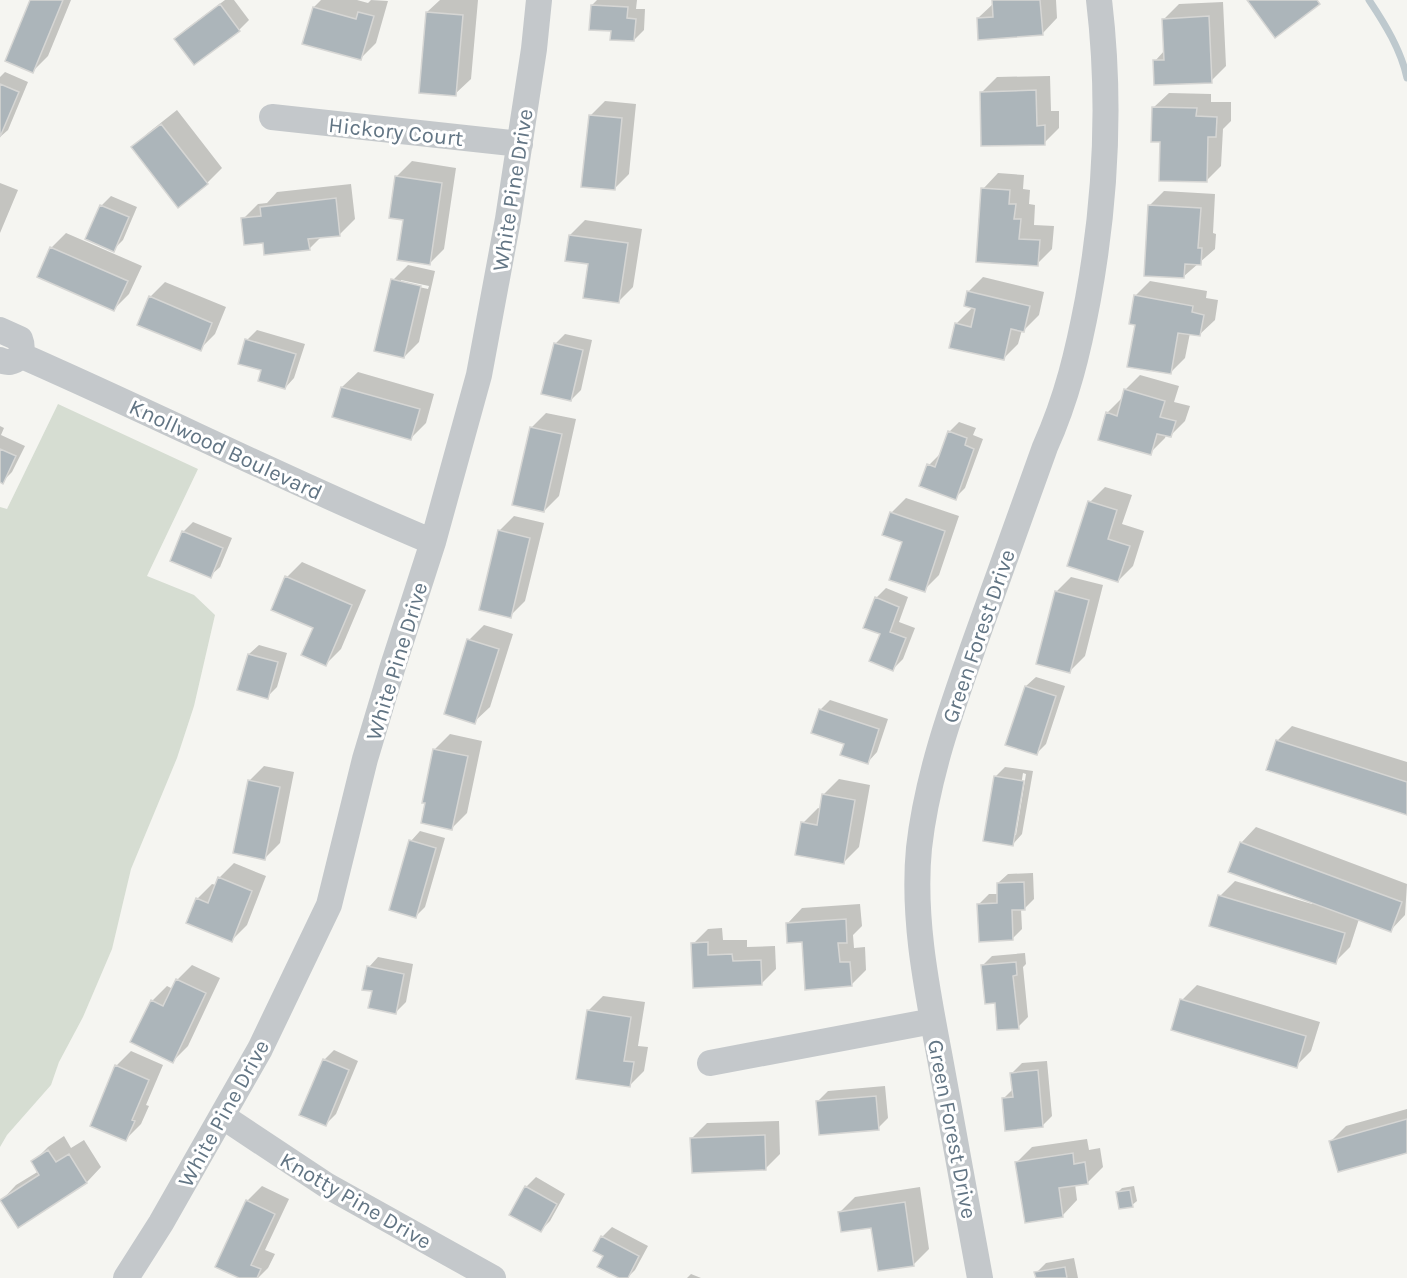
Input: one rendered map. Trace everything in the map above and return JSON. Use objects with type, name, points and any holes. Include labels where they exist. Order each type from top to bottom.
[{"type":"street","name":"White Pine Drive","points":[[126,1278],[161,1223],[260,1049],[329,905],[348,837],[365,759],[433,542],[479,375],[520,144],[539,0]]},
{"type":"street","name":"Green Forest Drive","points":[[980,1278],[933,1021],[919,925],[919,850],[932,774],[953,703],[1045,447],[1059,416],[1079,349],[1101,215],[1106,140],[1106,84],[1099,0]]},
{"type":"street","name":"Hickory Court","points":[[272,117],[520,144]]},
{"type":"street","name":"Knollwood Boulevard","points":[[0,330],[20,339],[22,345],[10,358],[159,417],[361,512],[433,542]]},
{"type":"street","points":[[710,1063],[933,1021]]},
{"type":"street","name":"Knotty Pine Drive","points":[[222,1116],[326,1185],[493,1278]]},
{"type":"shaded area","points":[[58,404],[198,469],[147,576],[194,595],[215,615],[194,706],[177,758],[131,869],[112,949],[83,1017],[59,1062],[51,1085],[7,1135],[0,1147],[0,507],[7,509]]},
{"type":"building","points":[[30,0],[63,0],[33,73],[5,61]]},
{"type":"building","points":[[992,0],[1040,0],[1043,35],[978,40],[977,18],[993,17]]},
{"type":"building","points":[[1247,0],[1317,0],[1320,4],[1275,38]]},
{"type":"building","points":[[220,4],[240,31],[194,65],[174,39]]},
{"type":"building","points":[[591,5],[628,7],[627,18],[636,19],[634,41],[610,40],[611,31],[589,30]]},
{"type":"building","points":[[313,7],[356,19],[358,12],[374,16],[361,60],[302,44]]},
{"type":"building","points":[[426,12],[463,15],[456,96],[419,93]]},
{"type":"building","points":[[1209,16],[1212,83],[1154,85],[1153,60],[1164,60],[1162,19]]},
{"type":"building","points":[[0,84],[19,92],[0,137]]},
{"type":"building","points":[[1036,90],[1037,126],[1045,125],[1045,145],[981,146],[980,92]]},
{"type":"building","points":[[1152,107],[1197,108],[1196,116],[1217,117],[1216,137],[1208,137],[1207,182],[1159,181],[1160,142],[1151,142]]},
{"type":"building","points":[[589,115],[622,118],[615,190],[581,187]]},
{"type":"building","points":[[161,124],[208,184],[178,208],[131,147]]},
{"type":"building","points":[[395,176],[442,183],[430,265],[397,260],[403,220],[389,218]]},
{"type":"building","points":[[981,188],[1010,190],[1009,204],[1016,204],[1014,219],[1021,219],[1019,239],[1040,240],[1038,266],[976,262]]},
{"type":"building","points":[[336,198],[340,236],[308,239],[310,250],[264,255],[263,243],[244,245],[241,218],[261,216],[260,207]]},
{"type":"building","points":[[100,205],[129,217],[114,252],[85,239]]},
{"type":"building","points":[[1148,205],[1201,208],[1198,248],[1202,248],[1201,265],[1185,264],[1184,278],[1144,276]]},
{"type":"building","points":[[569,235],[628,243],[619,303],[583,298],[588,264],[565,261]]},
{"type":"building","points":[[50,247],[128,281],[114,311],[37,277]]},
{"type":"building","points":[[391,279],[421,286],[404,358],[374,351]]},
{"type":"building","points":[[967,291],[1030,306],[1024,332],[1011,329],[1004,360],[949,348],[955,323],[971,327],[975,309],[964,306]]},
{"type":"building","points":[[1134,295],[1193,306],[1192,312],[1204,315],[1200,336],[1178,333],[1171,374],[1127,367],[1135,325],[1129,324]]},
{"type":"building","points":[[149,296],[212,323],[201,351],[137,325]]},
{"type":"building","points":[[245,339],[296,354],[285,389],[258,381],[261,370],[238,364]]},
{"type":"building","points":[[554,343],[583,350],[571,401],[541,394]]},
{"type":"building","points":[[341,387],[420,409],[411,440],[332,417]]},
{"type":"building","points":[[1124,389],[1165,401],[1160,417],[1176,421],[1171,437],[1157,434],[1151,455],[1098,440],[1106,412],[1117,416]]},
{"type":"building","points":[[530,427],[562,434],[544,512],[512,505]]},
{"type":"building","points":[[948,431],[967,438],[965,445],[974,449],[956,500],[919,486],[927,464],[935,467]]},
{"type":"building","points":[[0,449],[16,456],[3,484],[0,482]]},
{"type":"building","points":[[1088,501],[1117,510],[1108,539],[1130,546],[1118,582],[1067,566]]},
{"type":"building","points":[[890,512],[945,531],[925,592],[889,580],[902,542],[882,535]]},
{"type":"building","points":[[498,530],[530,538],[511,618],[479,610]]},
{"type":"building","points":[[182,531],[223,548],[211,578],[170,561]]},
{"type":"building","points":[[285,576],[352,605],[326,666],[301,655],[313,628],[271,610]]},
{"type":"building","points":[[1055,591],[1089,600],[1070,673],[1036,664]]},
{"type":"building","points":[[875,597],[899,607],[890,632],[906,638],[893,671],[869,661],[880,634],[863,628]]},
{"type":"building","points":[[467,639],[499,649],[475,724],[444,714]]},
{"type":"building","points":[[248,654],[278,662],[268,699],[237,690]]},
{"type":"building","points":[[1025,686],[1056,696],[1037,755],[1005,745]]},
{"type":"building","points":[[819,709],[879,729],[868,764],[840,755],[844,744],[811,733]]},
{"type":"building","points":[[1276,740],[1407,782],[1407,815],[1266,770]]},
{"type":"building","points":[[433,749],[468,756],[452,830],[421,823],[425,803],[422,803]]},
{"type":"building","points":[[994,776],[1024,781],[1013,846],[983,841]]},
{"type":"building","points":[[248,780],[280,787],[265,860],[233,853]]},
{"type":"building","points":[[822,794],[855,800],[844,864],[795,855],[801,822],[817,825]]},
{"type":"building","points":[[409,840],[436,848],[416,918],[389,910]]},
{"type":"building","points":[[1240,842],[1402,902],[1391,932],[1228,872]]},
{"type":"building","points":[[218,877],[252,891],[232,942],[186,923],[196,898],[208,903]]},
{"type":"building","points":[[1024,882],[1025,910],[1012,910],[1013,940],[979,942],[977,904],[997,903],[997,883]]},
{"type":"building","points":[[1218,895],[1345,933],[1336,964],[1209,926]]},
{"type":"building","points":[[846,919],[847,943],[838,943],[840,962],[850,962],[852,986],[805,990],[802,942],[787,943],[786,923]]},
{"type":"building","points":[[708,942],[708,955],[732,954],[733,961],[761,960],[762,985],[693,988],[691,943]]},
{"type":"building","points":[[1016,962],[1017,975],[1013,976],[1019,1029],[997,1030],[995,1003],[985,1004],[981,965]]},
{"type":"building","points":[[367,966],[404,974],[396,1014],[368,1008],[372,991],[362,990]]},
{"type":"building","points":[[176,979],[206,993],[173,1063],[130,1042],[151,1000],[163,1006]]},
{"type":"building","points":[[1180,999],[1306,1036],[1297,1068],[1171,1030]]},
{"type":"building","points":[[587,1010],[631,1017],[624,1061],[634,1062],[630,1087],[576,1079]]},
{"type":"building","points":[[323,1059],[349,1070],[326,1126],[299,1115]]},
{"type":"building","points":[[115,1065],[149,1080],[126,1141],[90,1126]]},
{"type":"building","points":[[1038,1070],[1043,1127],[1005,1131],[1002,1098],[1013,1097],[1010,1073]]},
{"type":"building","points":[[876,1096],[879,1130],[819,1135],[816,1101]]},
{"type":"building","points":[[1407,1119],[1407,1153],[1338,1172],[1329,1141]]},
{"type":"building","points":[[765,1135],[766,1170],[692,1173],[690,1138]]},
{"type":"building","points":[[48,1150],[56,1162],[69,1154],[87,1183],[18,1228],[0,1200],[39,1175],[31,1161]]},
{"type":"building","points":[[1073,1153],[1074,1164],[1085,1162],[1088,1184],[1059,1188],[1063,1217],[1025,1223],[1015,1162]]},
{"type":"building","points":[[525,1186],[557,1204],[541,1232],[509,1215]]},
{"type":"building","points":[[1130,1190],[1133,1207],[1119,1209],[1116,1192]]},
{"type":"building","points":[[246,1200],[275,1214],[251,1265],[261,1269],[257,1278],[239,1278],[215,1267]]},
{"type":"building","points":[[905,1202],[914,1266],[878,1271],[871,1228],[841,1232],[838,1212]]},
{"type":"building","points":[[601,1236],[639,1256],[628,1278],[619,1278],[597,1267],[603,1256],[593,1251]]},
{"type":"building","points":[[1065,1267],[1067,1278],[1036,1278],[1034,1272]]},
{"type":"waterway","points":[[1369,0],[1397,47],[1407,78]]}]
